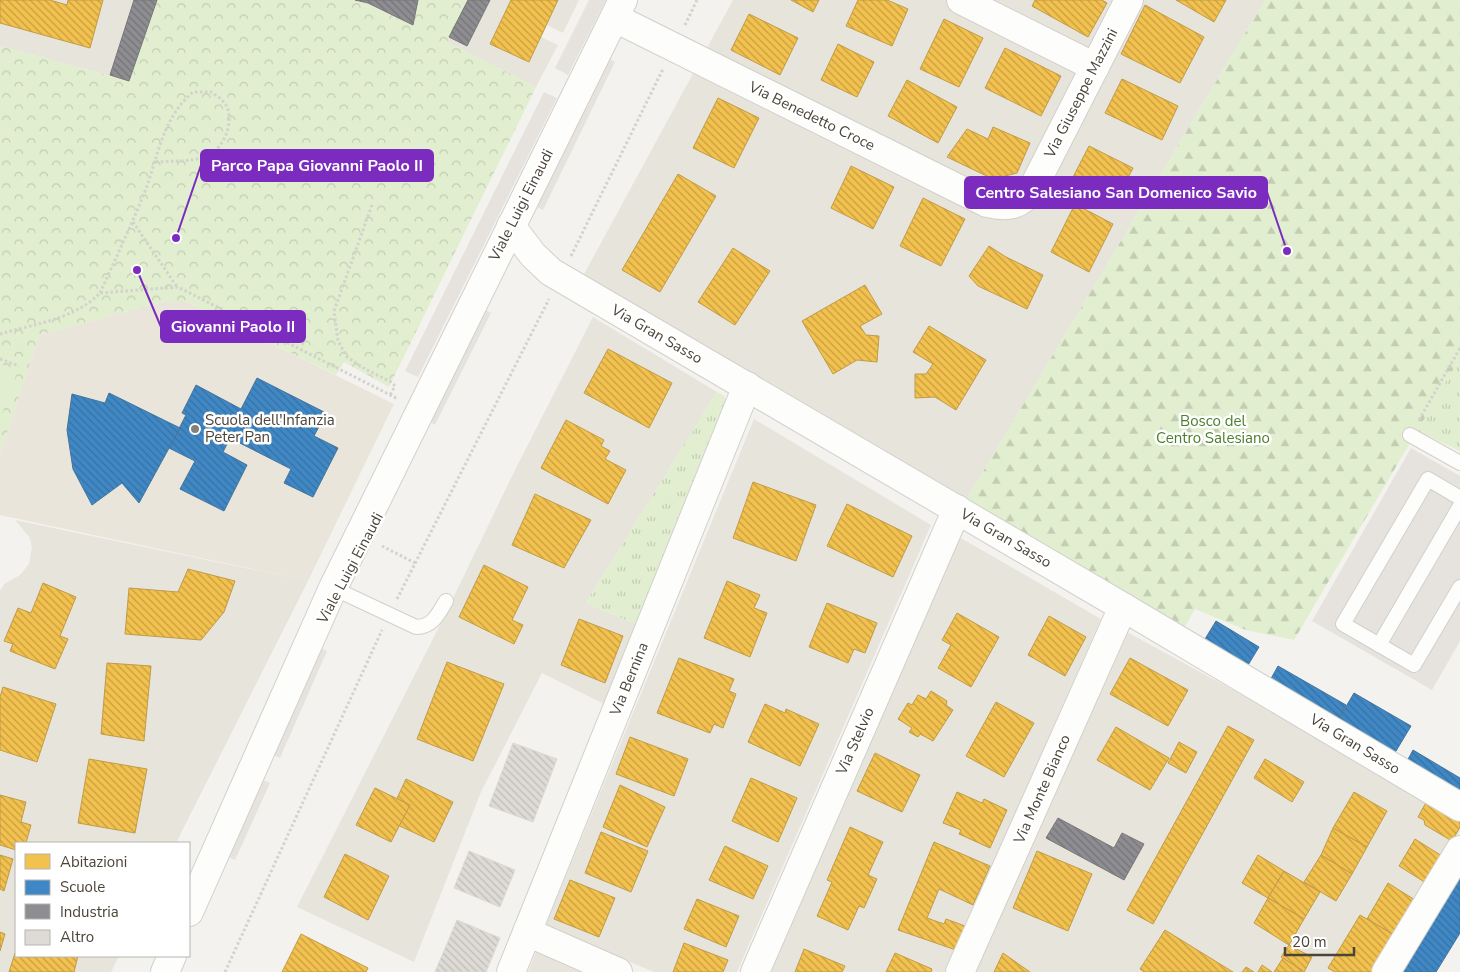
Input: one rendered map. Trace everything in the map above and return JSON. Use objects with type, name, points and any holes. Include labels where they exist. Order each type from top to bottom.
[{"type":"street","points":[[961,0],[1095,67]]},
{"type":"street","name":"Via Giuseppe Mazzini","points":[[1012,205],[1026,198],[1033,188],[1129,0]]},
{"type":"street","name":"Via Benedetto Croce","points":[[619,9],[674,47],[987,203],[1002,206],[1012,205]]},
{"type":"street","name":"Viale Luigi Einaudi","points":[[190,910],[296,668],[336,589],[411,405],[511,226],[619,9]]},
{"type":"street","name":"Via Gran Sasso","points":[[511,226],[533,255],[560,266],[746,386],[1460,807]]},
{"type":"street","name":"Via Gran Sasso","points":[[492,262],[560,266]]},
{"type":"street","name":"Via Bernina","points":[[511,972],[746,386]]},
{"type":"street","name":"Via Stelvio","points":[[755,972],[957,509]]},
{"type":"street","name":"Via Monte Bianco","points":[[960,972],[1123,607]]},
{"type":"street","points":[[1386,972],[1460,850]]},
{"type":"street","points":[[527,932],[618,972]]},
{"type":"street","points":[[166,972],[172,957]]},
{"type":"lane","points":[[1410,435],[1460,463]]},
{"type":"lane","points":[[1460,498],[1428,479],[1343,624],[1414,665],[1460,587]]},
{"type":"lane","points":[[1379,645],[1460,506]]},
{"type":"lane","points":[[336,589],[416,627],[424,627],[434,622],[446,601]]},
{"type":"path","points":[[560,266],[697,0]]},
{"type":"path","points":[[0,334],[76,311],[90,304],[100,293],[133,221],[173,113],[193,92],[212,92],[226,105],[229,124],[223,142],[210,155],[201,158],[156,162]]},
{"type":"path","points":[[372,205],[334,311],[338,341],[347,357],[365,369],[391,382],[394,386],[390,395]]},
{"type":"path","points":[[133,221],[178,288],[411,405]]},
{"type":"path","points":[[100,293],[178,288]]},
{"type":"path","points":[[1410,435],[1460,348]]},
{"type":"path","points":[[0,359],[19,366]]},
{"type":"path","points":[[380,545],[415,563]]},
{"type":"shaded area","points":[[0,0],[157,0],[129,81],[0,46]]},
{"type":"shaded area","points":[[468,0],[579,0],[563,33],[547,25],[541,37],[558,45],[536,87],[447,42]]},
{"type":"shaded area","points":[[589,0],[606,0],[568,75],[555,68]]},
{"type":"shaded area","points":[[733,0],[1265,0],[965,502],[583,276]]},
{"type":"shaded area","points":[[608,58],[615,62],[543,210],[535,206]]},
{"type":"shaded area","points":[[544,92],[557,98],[418,377],[405,371]]},
{"type":"shaded area","name":"Scuola dell'Infanzia Peter Pan","points":[[166,301],[185,301],[394,404],[308,581],[0,515],[0,455],[39,335]]},
{"type":"shaded area","points":[[484,309],[491,313],[435,425],[429,421]]},
{"type":"shaded area","points":[[593,317],[717,392],[586,603],[636,624],[604,704],[542,673],[481,792],[414,962],[297,907]]},
{"type":"shaded area","points":[[754,419],[931,525],[737,972],[654,972],[545,927]]},
{"type":"shaded area","points":[[1411,448],[1460,476],[1460,641],[1432,690],[1312,621]]},
{"type":"shaded area","points":[[15,520],[308,581],[177,842],[15,842],[15,957],[118,957],[111,972],[0,972],[0,591],[4,584],[20,575],[29,564],[32,547],[30,538]]},
{"type":"shaded area","points":[[961,538],[1101,619],[945,972],[771,972],[948,552]]},
{"type":"shaded area","points":[[1127,632],[1460,814],[1460,831],[1372,972],[974,972]]},
{"type":"shaded area","points":[[320,648],[327,651],[280,758],[273,755]]},
{"type":"shaded area","points":[[263,780],[270,783],[235,860],[228,857]]},
{"type":"shaded area","points":[[537,950],[587,972],[528,972]]},
{"type":"green space","points":[[157,0],[355,0],[368,3],[413,24],[418,0],[468,0],[447,42],[536,87],[389,387],[344,362],[336,375],[185,301],[166,301],[39,335],[0,455],[0,46],[129,81]]},
{"type":"green space","name":"Bosco del Centro Salesiano","points":[[1265,0],[1460,0],[1460,358],[1294,640],[1246,630],[1195,609],[1182,632],[965,502]]},
{"type":"green space","points":[[1460,358],[1460,451],[1416,430]]},
{"type":"green space","points":[[0,364],[18,370],[0,420]]},
{"type":"green space","points":[[717,392],[723,395],[726,400],[636,624],[586,603]]},
{"type":"building: Abitazioni","points":[[0,0],[50,0],[67,5],[68,0],[103,0],[90,48],[0,23]]},
{"type":"building: Abitazioni","points":[[511,0],[558,0],[529,62],[490,44]]},
{"type":"building: Abitazioni","points":[[791,0],[819,0],[813,12]]},
{"type":"building: Abitazioni","points":[[858,0],[887,0],[908,9],[892,46],[846,26]]},
{"type":"building: Abitazioni","points":[[1035,0],[1102,0],[1107,3],[1088,37],[1032,6]]},
{"type":"building: Abitazioni","points":[[1176,0],[1226,0],[1214,22]]},
{"type":"building: Abitazioni","points":[[1145,5],[1204,37],[1180,83],[1121,54]]},
{"type":"building: Abitazioni","points":[[749,14],[798,38],[780,75],[731,50]]},
{"type":"building: Abitazioni","points":[[944,19],[983,38],[959,87],[920,69]]},
{"type":"building: Abitazioni","points":[[838,44],[874,62],[857,97],[821,80]]},
{"type":"building: Abitazioni","points":[[1005,48],[1061,76],[1041,116],[985,88]]},
{"type":"building: Abitazioni","points":[[1122,79],[1178,106],[1162,140],[1105,113]]},
{"type":"building: Abitazioni","points":[[907,80],[957,107],[938,143],[888,116]]},
{"type":"building: Abitazioni","points":[[718,98],[759,118],[734,168],[693,148]]},
{"type":"building: Abitazioni","points":[[993,127],[1030,143],[1017,173],[993,179],[947,157],[967,129],[988,139]]},
{"type":"building: Abitazioni","points":[[1089,146],[1133,168],[1116,201],[1072,179]]},
{"type":"building: Abitazioni","points":[[851,166],[894,187],[873,229],[831,208]]},
{"type":"building: Abitazioni","points":[[678,174],[716,196],[660,292],[622,270]]},
{"type":"building: Abitazioni","points":[[923,198],[965,219],[941,266],[900,246]]},
{"type":"building: Abitazioni","points":[[1075,204],[1113,224],[1089,272],[1051,252]]},
{"type":"building: Abitazioni","points":[[989,246],[1006,257],[1043,275],[1027,309],[978,286],[969,276]]},
{"type":"building: Abitazioni","points":[[733,248],[770,271],[735,325],[698,302]]},
{"type":"building: Abitazioni","points":[[865,285],[882,314],[860,326],[866,335],[879,336],[877,362],[857,360],[833,374],[802,321]]},
{"type":"building: Abitazioni","points":[[929,326],[986,360],[956,410],[935,397],[915,398],[915,374],[926,374],[933,364],[913,352]]},
{"type":"building: Abitazioni","points":[[608,349],[672,383],[649,428],[584,393]]},
{"type":"building: Abitazioni","points":[[566,420],[604,440],[601,446],[610,451],[605,459],[626,470],[608,504],[541,468]]},
{"type":"building: Abitazioni","points":[[753,482],[816,505],[796,561],[733,538]]},
{"type":"building: Abitazioni","points":[[535,494],[591,520],[564,568],[512,545]]},
{"type":"building: Abitazioni","points":[[847,504],[912,536],[893,577],[827,546]]},
{"type":"building: Abitazioni","points":[[484,565],[528,587],[512,620],[523,625],[514,644],[459,617]]},
{"type":"building: Abitazioni","points":[[188,569],[235,581],[224,612],[201,640],[125,634],[129,588],[178,592]]},
{"type":"building: Abitazioni","points":[[727,581],[760,595],[754,608],[767,613],[750,657],[704,638]]},
{"type":"building: Abitazioni","points":[[43,583],[76,597],[60,636],[68,639],[55,669],[10,651],[13,644],[4,641],[18,608],[31,613]]},
{"type":"building: Abitazioni","points":[[827,603],[877,623],[865,653],[854,649],[848,663],[809,647]]},
{"type":"building: Abitazioni","points":[[957,613],[999,637],[971,687],[938,668],[951,645],[942,640]]},
{"type":"building: Abitazioni","points":[[1049,616],[1086,637],[1065,676],[1028,655]]},
{"type":"building: Abitazioni","points":[[579,619],[623,636],[605,683],[561,665]]},
{"type":"building: Abitazioni","points":[[679,658],[734,679],[729,691],[736,694],[723,728],[714,724],[710,733],[657,713]]},
{"type":"building: Abitazioni","points":[[1130,658],[1188,690],[1168,726],[1110,694]]},
{"type":"building: Abitazioni","points":[[447,662],[504,684],[473,761],[417,739]]},
{"type":"building: Abitazioni","points":[[107,663],[151,666],[144,741],[101,734]]},
{"type":"building: Abitazioni","points":[[3,687],[56,704],[37,762],[0,750],[0,697]]},
{"type":"building: Abitazioni","points":[[931,691],[947,701],[946,705],[953,710],[933,741],[920,734],[918,737],[909,732],[912,728],[898,719],[908,703],[912,705],[918,695],[926,699]]},
{"type":"building: Abitazioni","points":[[996,702],[1034,723],[1004,777],[966,756]]},
{"type":"building: Abitazioni","points":[[765,704],[785,713],[786,709],[819,724],[800,766],[748,742]]},
{"type":"building: Abitazioni","points":[[1228,726],[1254,740],[1153,924],[1127,910]]},
{"type":"building: Abitazioni","points":[[1116,727],[1169,758],[1150,790],[1097,760]]},
{"type":"building: Abitazioni","points":[[630,737],[688,759],[674,796],[616,774]]},
{"type":"building: Abitazioni","points":[[1179,742],[1197,752],[1186,773],[1168,763]]},
{"type":"building: Abitazioni","points":[[875,753],[920,775],[902,812],[857,791]]},
{"type":"building: Abitazioni","points":[[89,759],[147,769],[135,833],[78,823]]},
{"type":"building: Abitazioni","points":[[1265,759],[1304,782],[1292,802],[1254,778]]},
{"type":"building: Abitazioni","points":[[751,778],[797,798],[778,842],[732,821]]},
{"type":"building: Abitazioni","points":[[406,779],[453,802],[434,842],[387,820]]},
{"type":"building: Abitazioni","points":[[620,785],[665,807],[647,847],[603,827]]},
{"type":"building: Abitazioni","points":[[375,788],[410,805],[391,842],[356,825]]},
{"type":"building: Abitazioni","points":[[957,792],[982,803],[984,799],[1007,810],[990,848],[959,834],[961,830],[943,823]]},
{"type":"building: Abitazioni","points":[[1354,792],[1387,811],[1367,847],[1333,828]]},
{"type":"building: Abitazioni","points":[[0,795],[26,802],[21,822],[31,825],[26,842],[15,842],[15,850],[0,845]]},
{"type":"building: Abitazioni","points":[[1429,797],[1460,815],[1460,827],[1452,841],[1425,825],[1424,820],[1418,817]]},
{"type":"building: Abitazioni","points":[[850,827],[883,842],[868,875],[877,879],[864,908],[859,906],[848,930],[817,916],[832,882],[827,880]]},
{"type":"building: Abitazioni","points":[[1333,828],[1367,847],[1352,874],[1321,855]]},
{"type":"building: Abitazioni","points":[[601,832],[648,851],[631,892],[585,873]]},
{"type":"building: Abitazioni","points":[[1415,839],[1442,856],[1426,883],[1399,866]]},
{"type":"building: Abitazioni","points":[[934,842],[990,866],[973,905],[939,889],[927,918],[944,924],[946,919],[965,926],[956,950],[898,930]]},
{"type":"building: Abitazioni","points":[[725,846],[768,866],[753,899],[709,880]]},
{"type":"building: Abitazioni","points":[[1037,851],[1092,874],[1068,931],[1013,908]]},
{"type":"building: Abitazioni","points":[[345,854],[389,876],[368,920],[324,897]]},
{"type":"building: Abitazioni","points":[[0,855],[13,859],[4,891],[0,889]]},
{"type":"building: Abitazioni","points":[[1258,855],[1284,871],[1268,898],[1242,883]]},
{"type":"building: Abitazioni","points":[[1321,855],[1352,874],[1336,901],[1304,882]]},
{"type":"building: Abitazioni","points":[[1284,871],[1320,892],[1304,919],[1268,898]]},
{"type":"building: Abitazioni","points":[[570,880],[615,898],[599,937],[554,919]]},
{"type":"building: Abitazioni","points":[[1388,883],[1415,900],[1394,935],[1367,919]]},
{"type":"building: Abitazioni","points":[[1268,898],[1304,919],[1289,945],[1254,923]]},
{"type":"building: Abitazioni","points":[[697,899],[739,916],[726,947],[684,929]]},
{"type":"building: Abitazioni","points":[[1360,915],[1394,935],[1372,972],[1335,972],[1328,968]]},
{"type":"building: Abitazioni","points":[[1165,930],[1233,972],[1144,972],[1140,969]]},
{"type":"building: Abitazioni","points":[[0,932],[5,934],[0,951]]},
{"type":"building: Abitazioni","points":[[301,934],[368,968],[366,972],[282,972]]},
{"type":"building: Abitazioni","points":[[684,943],[728,960],[723,972],[673,972]]},
{"type":"building: Abitazioni","points":[[1289,945],[1312,957],[1304,972],[1281,957]]},
{"type":"building: Abitazioni","points":[[804,949],[845,966],[842,972],[795,972]]},
{"type":"building: Abitazioni","points":[[15,953],[15,957],[78,957],[74,972],[9,972]]},
{"type":"building: Abitazioni","points":[[895,953],[932,969],[931,972],[886,972]]},
{"type":"building: Abitazioni","points":[[1003,953],[1030,972],[994,972]]},
{"type":"building: Abitazioni","points":[[1283,958],[1302,970],[1301,972],[1274,972]]},
{"type":"building: Abitazioni","points":[[1262,965],[1272,972],[1258,972]]},
{"type":"building: Abitazioni","points":[[1246,967],[1254,972],[1242,972]]},
{"type":"building: Scuole","points":[[257,378],[326,413],[314,436],[338,448],[313,497],[284,483],[291,469],[230,438],[223,452],[247,465],[224,511],[180,489],[195,461],[169,448],[186,415],[182,413],[196,385],[241,409]]},
{"type":"building: Scuole","points":[[109,393],[180,428],[139,503],[122,483],[92,505],[73,469],[67,430],[72,394],[105,403]]},
{"type":"building: Scuole","points":[[1216,621],[1259,647],[1245,670],[1202,644]]},
{"type":"building: Scuole","points":[[1278,666],[1346,705],[1336,723],[1268,684]]},
{"type":"building: Scuole","points":[[1354,693],[1411,726],[1390,761],[1334,727]]},
{"type":"building: Scuole","points":[[1413,750],[1460,778],[1460,799],[1405,765]]},
{"type":"building: Scuole","points":[[1460,868],[1460,933],[1436,972],[1397,972]]},
{"type":"building: Industria","points":[[134,0],[157,0],[129,81],[110,75]]},
{"type":"building: Industria","points":[[355,0],[418,0],[413,25],[368,3]]},
{"type":"building: Industria","points":[[468,0],[490,0],[467,46],[449,37]]},
{"type":"building: Industria","points":[[1058,818],[1114,848],[1122,833],[1144,844],[1124,880],[1046,838]]},
{"type":"building: Altro","points":[[513,743],[557,759],[533,822],[489,806]]},
{"type":"building: Altro","points":[[469,851],[515,870],[500,907],[454,888]]},
{"type":"building: Altro","points":[[457,920],[500,938],[486,972],[435,972]]},
{"type":"place","name":"Parco Papa Giovanni Paolo II","points":[[176,238]]},
{"type":"place","name":"Centro Salesiano San Domenico Savio","points":[[1287,251]]},
{"type":"place","name":"Giovanni Paolo II","points":[[137,270]]},
{"type":"place","name":"Scuola dell'Infanzia Peter Pan","points":[[195,429]]}]
